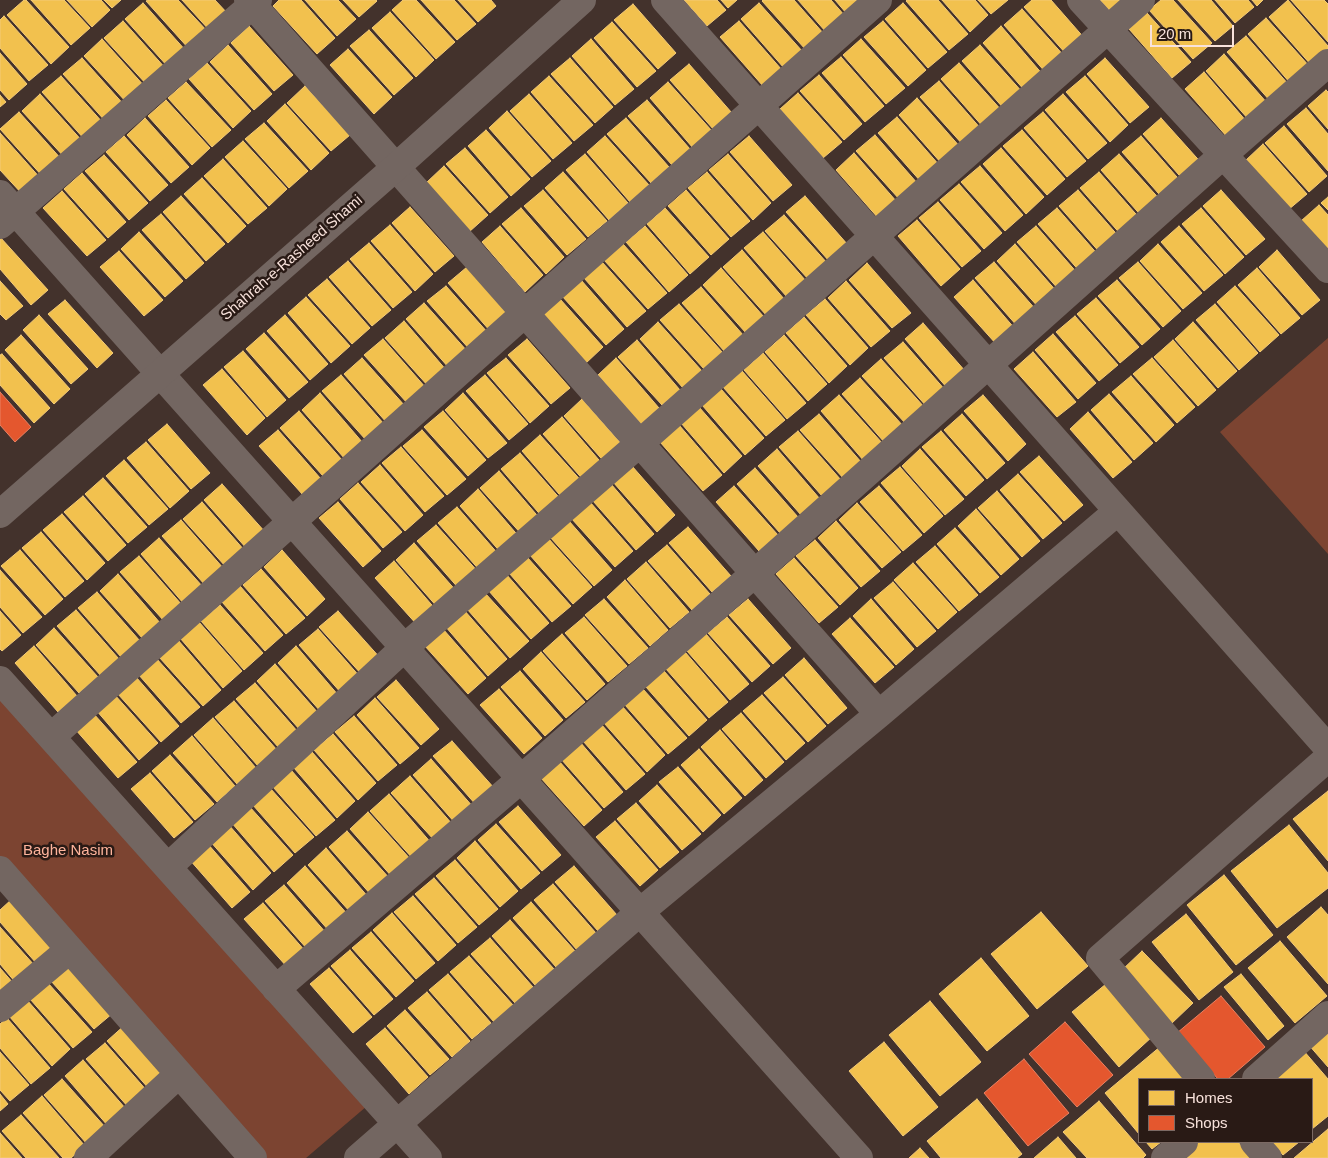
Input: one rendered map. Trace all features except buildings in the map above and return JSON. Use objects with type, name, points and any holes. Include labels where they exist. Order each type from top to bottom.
[{"type":"street","name":"Shahrah-e-Rasheed Shami","points":[[0,514],[396,167],[582,0]]},
{"type":"street","points":[[666,0],[1328,748]]},
{"type":"street","points":[[51,737],[878,0]]},
{"type":"street","points":[[1081,0],[1328,269]]},
{"type":"street","points":[[168,867],[404,648],[640,444],[1141,0]]},
{"type":"street","points":[[859,1158],[160,374],[5,210],[253,2],[396,167],[879,714]]},
{"type":"street","points":[[276,989],[521,779],[755,574],[1328,63]]},
{"type":"street","points":[[358,1158],[640,912],[879,714],[1118,511]]},
{"type":"street","points":[[0,680],[428,1158]]},
{"type":"street","points":[[1199,1078],[1100,958],[1328,758]]},
{"type":"street","points":[[0,870],[253,1158]]},
{"type":"street","points":[[0,1008],[69,950]]},
{"type":"street","points":[[1257,1078],[1328,1015]]},
{"type":"street","points":[[88,1158],[179,1074]]},
{"type":"street","points":[[1165,1158],[1183,1143]]},
{"type":"street","points":[[1255,1143],[1268,1158]]},
{"type":"green space","points":[[1328,338],[1328,554],[1220,432]]},
{"type":"green space","name":"Baghe Nasim","points":[[0,692],[367,1106],[306,1158],[267,1158],[0,857]]}]
